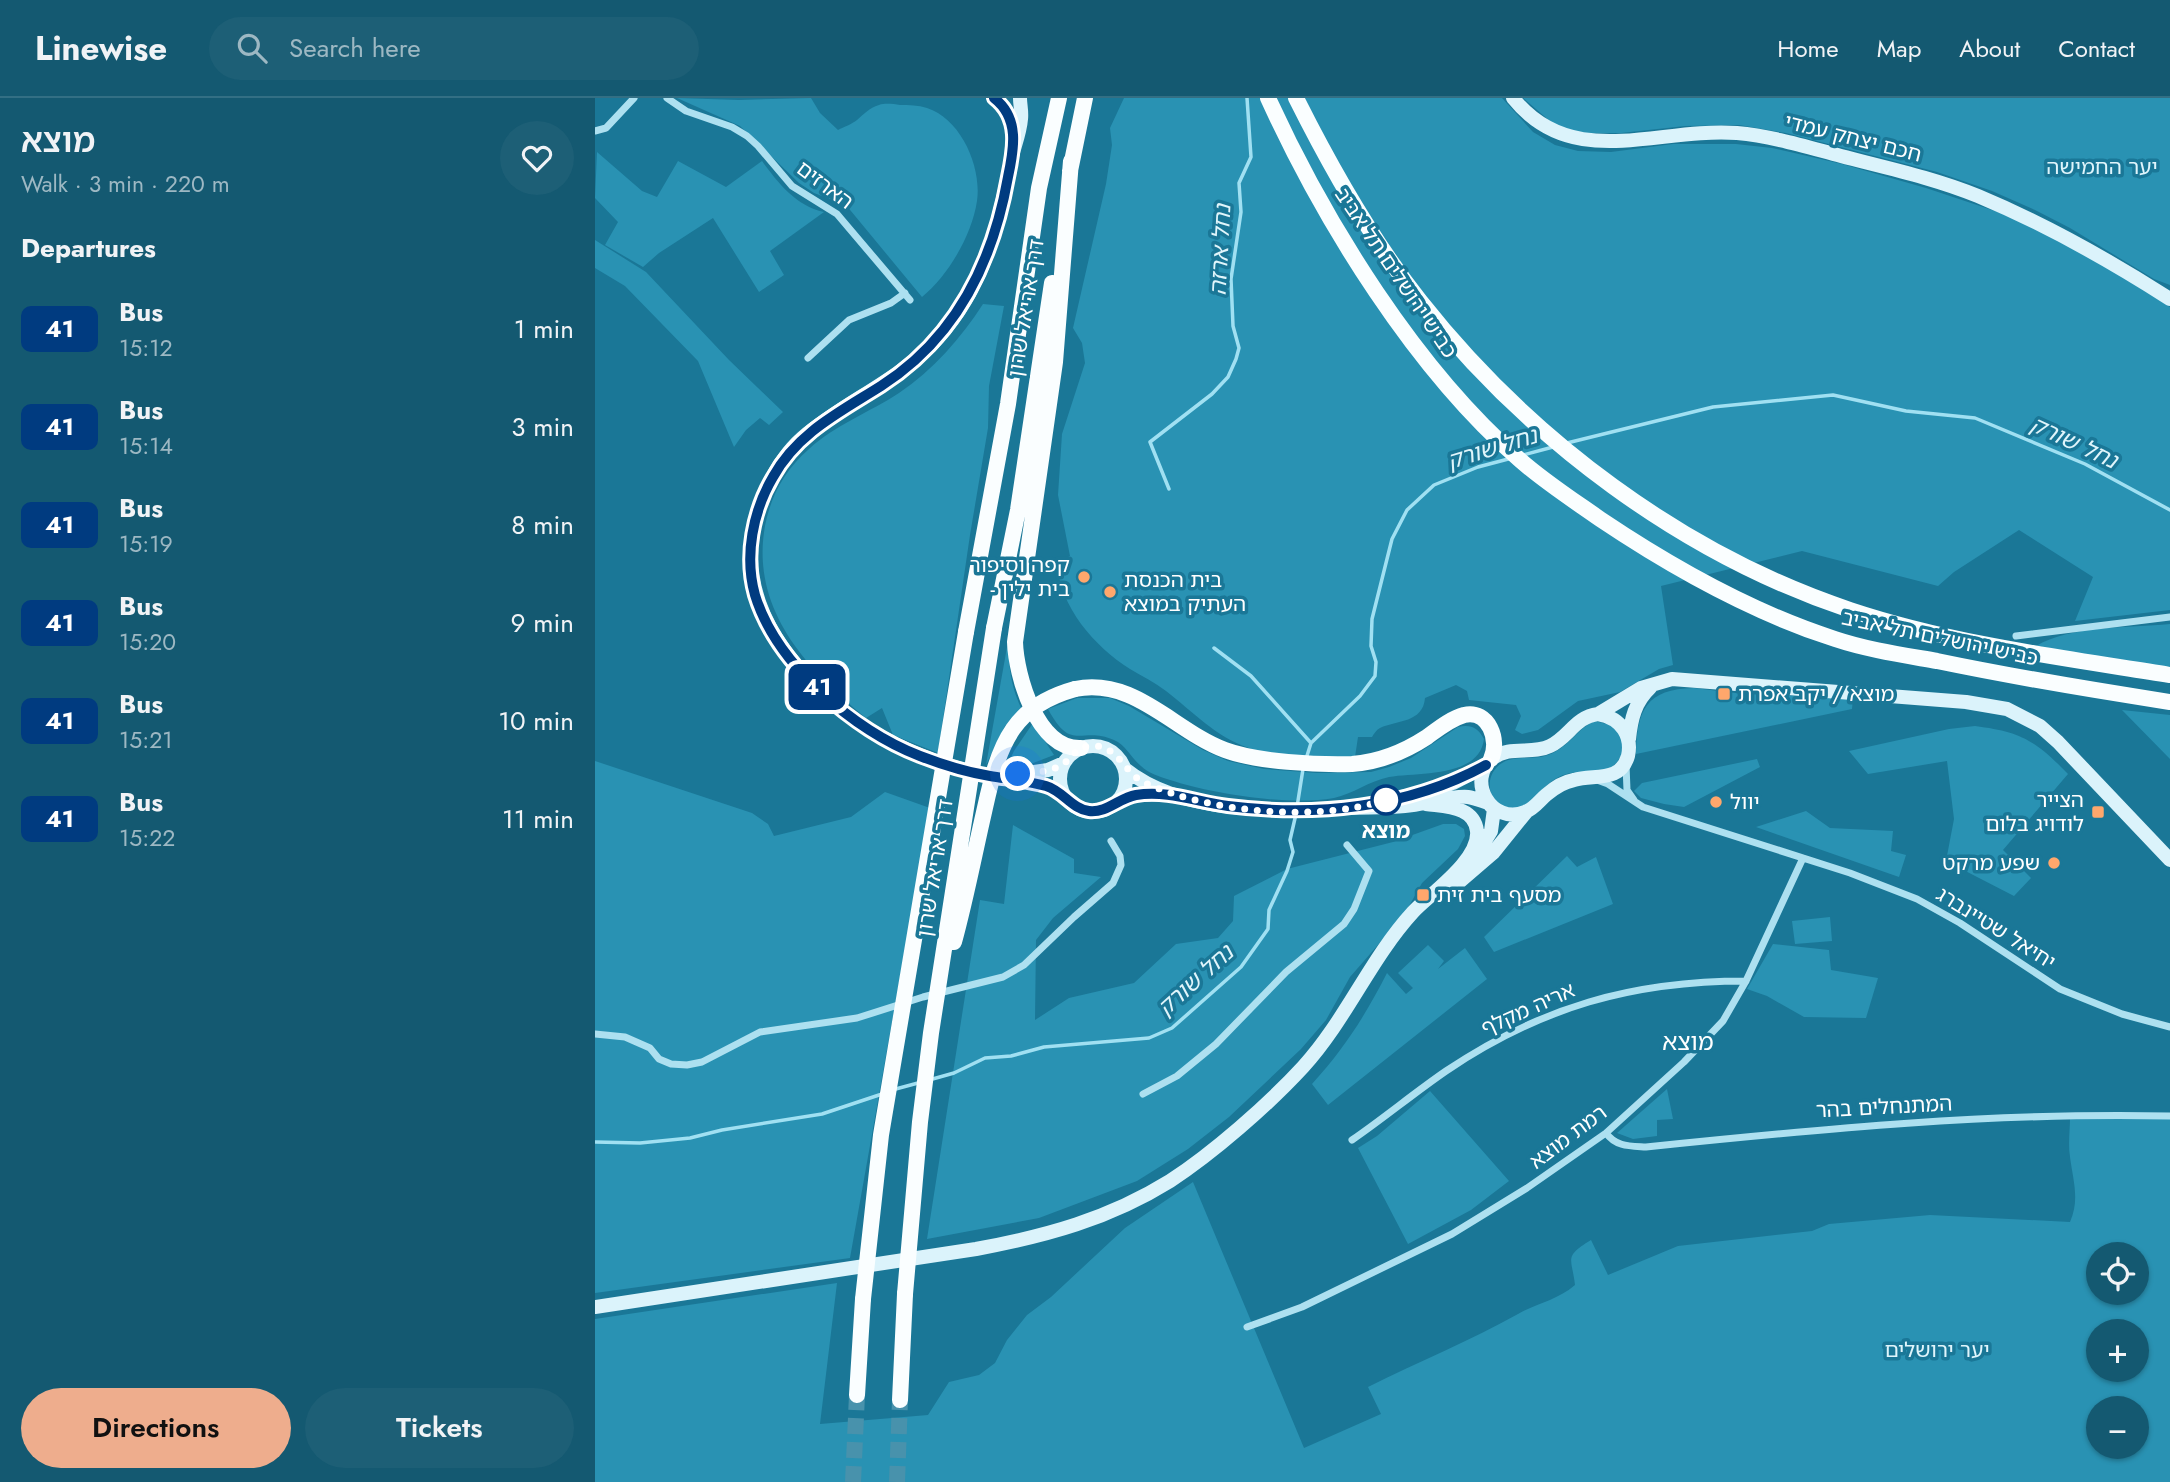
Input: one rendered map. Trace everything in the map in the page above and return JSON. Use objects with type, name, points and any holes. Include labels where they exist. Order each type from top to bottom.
[{"type":"highway","name":"דרך אריאל שרון","points":[[856,1395],[863,1299],[881,1135],[966,632],[1008,404],[1039,188],[1059,98]]},
{"type":"highway","name":"דרך אריאל שרון","points":[[900,1400],[905,1294],[931,1032],[995,628],[1019,510],[1071,161],[1085,98]]},
{"type":"highway","name":"כביש ירושלים תל אביב","points":[[1268,98],[1302,170],[1387,306],[1469,409],[1520,460],[1574,501],[1678,568],[1747,604],[1820,634],[1861,646],[2016,677],[2170,702]]},
{"type":"highway","name":"כביש ירושלים תל אביב","points":[[1296,98],[1345,189],[1419,300],[1467,356],[1517,406],[1580,460],[1624,493],[1681,530],[1741,563],[1804,592],[1871,616],[2019,650],[2170,675]]},
{"type":"highway","points":[[1071,161],[1055,362],[1015,642],[1021,682],[1038,717],[1057,740],[1070,747],[1081,748]]},
{"type":"highway","points":[[931,1032],[989,790],[1004,745],[1021,720],[1038,704],[1060,693],[1095,687],[1121,691],[1224,750],[1256,758],[1291,761],[1367,762],[1413,746],[1456,718],[1469,715],[1483,720],[1492,731],[1495,748],[1489,762]]},
{"type":"main road","points":[[994,98],[1005,108],[1012,123],[1012,157]]},
{"type":"main road","points":[[1020,98],[1020,125],[995,234],[964,305],[927,349],[898,374],[819,425],[787,454],[766,490],[756,518],[751,548],[752,579],[761,610],[779,644],[812,682],[839,708],[908,751],[961,769],[1051,787],[1082,809],[1097,811],[1118,800],[1125,788],[1125,769]]},
{"type":"main road","name":"חכם יצחק עמדי","points":[[1513,98],[1523,111],[1540,124],[1558,135],[1576,139],[1621,141],[1686,133],[1739,133],[1929,178],[1977,196],[2073,242],[2170,299]]},
{"type":"main road","points":[[1358,808],[1453,783],[1504,752],[1532,751],[1548,747],[1562,738],[1579,720],[1598,715],[1641,688],[1656,682],[1682,680],[1966,702],[2007,709],[2032,720],[2058,741],[2167,856]]},
{"type":"main road","points":[[1368,974],[1424,914],[1493,853],[1527,811],[1558,786],[1576,779],[1611,775],[1620,770],[1626,761],[1631,719],[1637,704],[1656,682]]},
{"type":"main road","points":[[1598,715],[1612,718],[1620,724],[1629,742]]},
{"type":"main road","points":[[1069,801],[1061,785],[1064,763],[1081,748],[1096,746],[1117,756],[1125,769],[1145,783],[1212,804],[1275,810],[1358,808],[1426,804],[1467,796],[1508,814],[1527,811]]},
{"type":"main road","points":[[595,1307],[1026,1240],[1081,1225],[1170,1181],[1269,1100],[1303,1067],[1403,923],[1475,856],[1487,839],[1494,815],[1494,808],[1483,792],[1481,782],[1489,762]]},
{"type":"main road","points":[[987,775],[1035,772],[1064,763]]},
{"type":"main road","points":[[1118,800],[1145,794],[1176,794]]},
{"type":"main road","points":[[1426,804],[1462,810],[1471,818],[1476,828],[1473,849],[1451,876]]},
{"type":"street","points":[[595,131],[606,128],[634,98]]},
{"type":"street","name":"הארזים","points":[[667,98],[686,111],[732,127],[747,136],[792,186],[838,214],[907,297],[849,320],[808,358]]},
{"type":"street","points":[[2016,636],[2170,617]]},
{"type":"street","points":[[1626,761],[1627,790],[1634,801],[1643,807]]},
{"type":"street","name":"יחיאל שטיינברג","points":[[1592,778],[1608,784],[1643,807],[1850,873],[1917,899],[1960,923],[2060,989],[2122,1014],[2170,1027]]},
{"type":"street","points":[[595,1034],[625,1037],[650,1048],[659,1059],[671,1064],[687,1065],[702,1062],[760,1032],[857,1018],[923,997],[1003,977],[1024,965],[1074,916],[1113,883],[1121,864],[1120,856],[1111,841]]},
{"type":"street","points":[[1143,1094],[1177,1076],[1216,1044],[1286,972],[1344,924],[1354,909],[1369,871],[1347,845]]},
{"type":"street","name":"רמת מוצא","points":[[1247,1327],[1302,1307],[1452,1234],[1537,1182],[1606,1133],[1705,1042],[1723,1021],[1746,981],[1803,858]]},
{"type":"street","name":"אריה מקלף","points":[[1352,1140],[1448,1070],[1533,1022],[1594,999],[1630,990],[1707,981],[1746,981]]},
{"type":"street","name":"המתנחלים בהר","points":[[1606,1133],[1612,1141],[1622,1146],[1646,1147],[1879,1124],[2057,1116],[2170,1115]]},
{"type":"green space","points":[[677,98],[811,98],[820,113],[838,130],[881,104],[927,108],[950,122],[959,133],[967,146],[976,174],[977,201],[964,241],[941,278],[922,297],[846,205],[814,193],[799,183],[740,126]]},
{"type":"green space","points":[[1124,98],[1502,98],[1533,132],[1555,145],[1578,151],[1611,152],[1673,144],[1736,144],[1772,148],[1842,164],[1926,188],[2010,216],[2100,262],[2170,307],[2170,610],[2075,621],[2093,577],[2019,530],[1954,572],[1938,586],[1802,551],[1661,586],[1673,665],[1659,669],[1620,692],[1578,701],[1538,730],[1522,734],[1515,730],[1521,716],[1516,705],[1469,700],[1467,691],[1456,685],[1425,698],[1420,712],[1414,716],[1380,728],[1372,737],[1358,737],[1355,757],[1288,756],[1262,752],[1237,743],[1215,731],[1166,691],[1117,660],[1092,637],[1072,610],[1065,595],[1057,563],[1070,556],[1058,495],[1062,434],[1085,363],[1082,343],[1073,328],[1106,184],[1112,145],[1110,128]]},
{"type":"green space","name":"יער החמישה","points":[[1523,98],[2170,98],[2170,285],[2154,279],[2035,210],[1992,191],[1937,172],[1786,133],[1739,125],[1685,126],[1621,133],[1566,130],[1551,122]]},
{"type":"green space","points":[[597,152],[642,191],[657,197],[678,161],[726,187],[762,161],[796,199],[824,212],[770,251],[784,275],[759,292],[713,218],[659,253],[643,267],[605,245],[618,222],[595,198]]},
{"type":"green space","points":[[595,240],[646,272],[729,360],[783,412],[769,425],[760,418],[746,430],[734,447],[698,361],[625,286],[595,268]]},
{"type":"green space","points":[[983,304],[1004,306],[989,386],[988,428],[938,753],[893,735],[882,708],[866,718],[804,658],[775,611],[766,584],[763,556],[765,526],[780,484],[800,457],[819,440],[899,393],[935,364]]},
{"type":"green space","points":[[2170,624],[2170,669],[2036,646],[2050,639],[2083,631]]},
{"type":"green space","points":[[1009,636],[1011,674],[1022,710],[1005,726],[986,765]]},
{"type":"green space","points":[[1694,688],[1744,694],[1853,698],[1852,709],[1636,754],[1639,725],[1647,705],[1665,693]]},
{"type":"green space","points":[[1077,698],[1110,698],[1129,706],[1203,750],[1228,761],[1264,769],[1317,773],[1371,772],[1411,758],[1458,727],[1474,728],[1484,739],[1480,752],[1460,767],[1389,777],[1334,798],[1274,800],[1207,790],[1166,779],[1154,775],[1137,763],[1122,745],[1114,740],[1103,736],[1071,735],[1056,723],[1048,709]]},
{"type":"green space","points":[[2122,710],[2170,715],[2170,759]]},
{"type":"green space","points":[[1595,721],[1614,726],[1622,736],[1622,755],[1615,764],[1607,770],[1574,773],[1555,779],[1525,805],[1519,807],[1504,807],[1497,803],[1490,790],[1496,768],[1507,760],[1553,753]]},
{"type":"green space","points":[[1033,723],[1054,755],[1028,765],[1007,765],[1014,751]]},
{"type":"green space","points":[[1975,726],[2004,731],[2036,745],[2068,774],[2003,850],[2031,878],[2014,896],[1946,861],[1954,819],[1947,761],[1868,774],[1849,751],[1949,729]]},
{"type":"green space","points":[[1757,759],[1760,767],[1684,807],[1641,798],[1634,791],[1642,783]]},
{"type":"green space","points":[[595,761],[752,813],[768,824],[774,836],[851,817],[885,792],[930,808],[850,1258],[595,1293]]},
{"type":"green space","points":[[1806,811],[1830,828],[1893,831],[1891,851],[1906,855],[1899,877],[1756,827]]},
{"type":"green space","points":[[1443,824],[1456,824],[1464,829],[1465,836],[1458,849],[1422,883],[1404,915],[1350,977],[1326,1020],[1301,1049],[1229,1117],[1188,1149],[1137,1181],[1039,1218],[927,1239],[980,900],[1004,904],[1013,825],[1074,859],[1074,873],[1101,877],[1053,918],[1036,940],[1035,1020],[1069,998],[1134,983],[1176,944],[1218,938],[1233,921],[1234,896],[1287,869],[1393,842]]},
{"type":"green space","points":[[1567,856],[1577,867],[1596,857],[1613,904],[1494,952],[1484,937]]},
{"type":"green space","points":[[1830,917],[1832,941],[1795,944],[1792,921]]},
{"type":"green space","points":[[1773,944],[1829,950],[1831,970],[1878,978],[1866,1018],[1804,1017],[1767,996],[1747,989]]},
{"type":"green space","points":[[1428,945],[1444,961],[1438,969],[1465,948],[1487,979],[1328,1105],[1312,1084],[1353,1032],[1387,973],[1406,994],[1413,988],[1398,973]]},
{"type":"green space","points":[[1667,1089],[1673,1119],[1657,1120],[1657,1136],[1633,1139],[1617,1133]]},
{"type":"green space","points":[[1430,1091],[1509,1181],[1471,1210],[1408,1244],[1358,1148],[1377,1136]]},
{"type":"green space","name":"יער ירושלים","points":[[2070,1118],[2170,1119],[2170,1482],[595,1482],[595,1319],[837,1283],[820,1424],[928,1415],[949,1382],[979,1375],[995,1363],[1007,1340],[1027,1315],[1051,1297],[1125,1228],[1193,1182],[1304,1448],[1381,1414],[1368,1387],[1554,1298],[1575,1285],[1571,1259],[1576,1250],[1591,1240],[1608,1275],[1678,1246],[1812,1231],[1829,1224],[1930,1215],[2070,1222],[2075,1198],[2069,1152]]},
{"type":"waterway","name":"נחל ארזה","points":[[1169,489],[1150,442],[1212,394],[1228,377],[1239,348],[1233,326],[1231,279],[1241,212],[1239,183],[1251,157],[1247,98]]},
{"type":"waterway","name":"נחל שורק","points":[[1567,443],[1713,407],[1833,395],[1906,411],[1975,418],[2085,464],[2170,510]]},
{"type":"waterway","name":"נחל שורק","points":[[1523,455],[1553,447]]},
{"type":"waterway","name":"נחל שורק","points":[[1306,759],[1311,743],[1360,696],[1375,676],[1376,662],[1371,646],[1372,619],[1392,539],[1407,510],[1434,485],[1478,467],[1512,458]]},
{"type":"waterway","points":[[1214,648],[1251,676],[1311,743]]},
{"type":"waterway","name":"נחל שורק","points":[[1297,807],[1303,769]]},
{"type":"waterway","name":"נחל שורק","points":[[929,1080],[954,1073],[985,1058],[1011,1056],[1044,1047],[1149,1038],[1172,1028],[1241,967],[1268,929],[1269,910],[1293,852],[1290,840],[1296,814]]},
{"type":"waterway","name":"נחל שורק","points":[[892,1090],[918,1083]]},
{"type":"waterway","name":"נחל שורק","points":[[595,1142],[640,1143],[690,1138],[722,1130],[822,1114],[882,1094]]},
{"type":"tunnel","points":[[853,1482],[857,1395]]},
{"type":"tunnel","points":[[897,1482],[900,1400]]},
{"type":"bus line","name":"41","points":[[994,98],[1005,108],[1012,123],[1012,157],[995,234],[964,305],[938,338],[911,365],[802,438],[780,465],[760,503],[753,532],[750,565],[755,594],[779,644],[839,708],[894,744],[919,756],[961,769],[1051,787],[1077,807],[1087,811],[1102,810],[1118,800],[1145,794],[1176,794],[1212,804],[1275,810],[1358,808],[1430,791],[1453,783],[1486,765]]},
{"type":"place","name":"קפה וסיפור - בית ילין","points":[[1084,577]]},
{"type":"place","name":"בית הכנסת העתיק במוצא","points":[[1110,592]]},
{"type":"place","name":"מוצא / יקב אפרת","points":[[1724,694]]},
{"type":"place","name":"מוצא","points":[[1386,800]]},
{"type":"place","name":"יוול","points":[[1716,802]]},
{"type":"place","name":"הצייר לודויג בלום","points":[[2098,812]]},
{"type":"place","name":"שפע מרקט","points":[[2054,863]]},
{"type":"place","name":"מסעף בית זית","points":[[1423,895]]},
{"type":"district","name":"מוצא","points":[[1688,1042]]},
{"type":"route","points":[[1018,774],[1057,767],[1081,748],[1096,746],[1113,752],[1125,769],[1137,779],[1212,804],[1300,811],[1358,808],[1386,800]]}]
